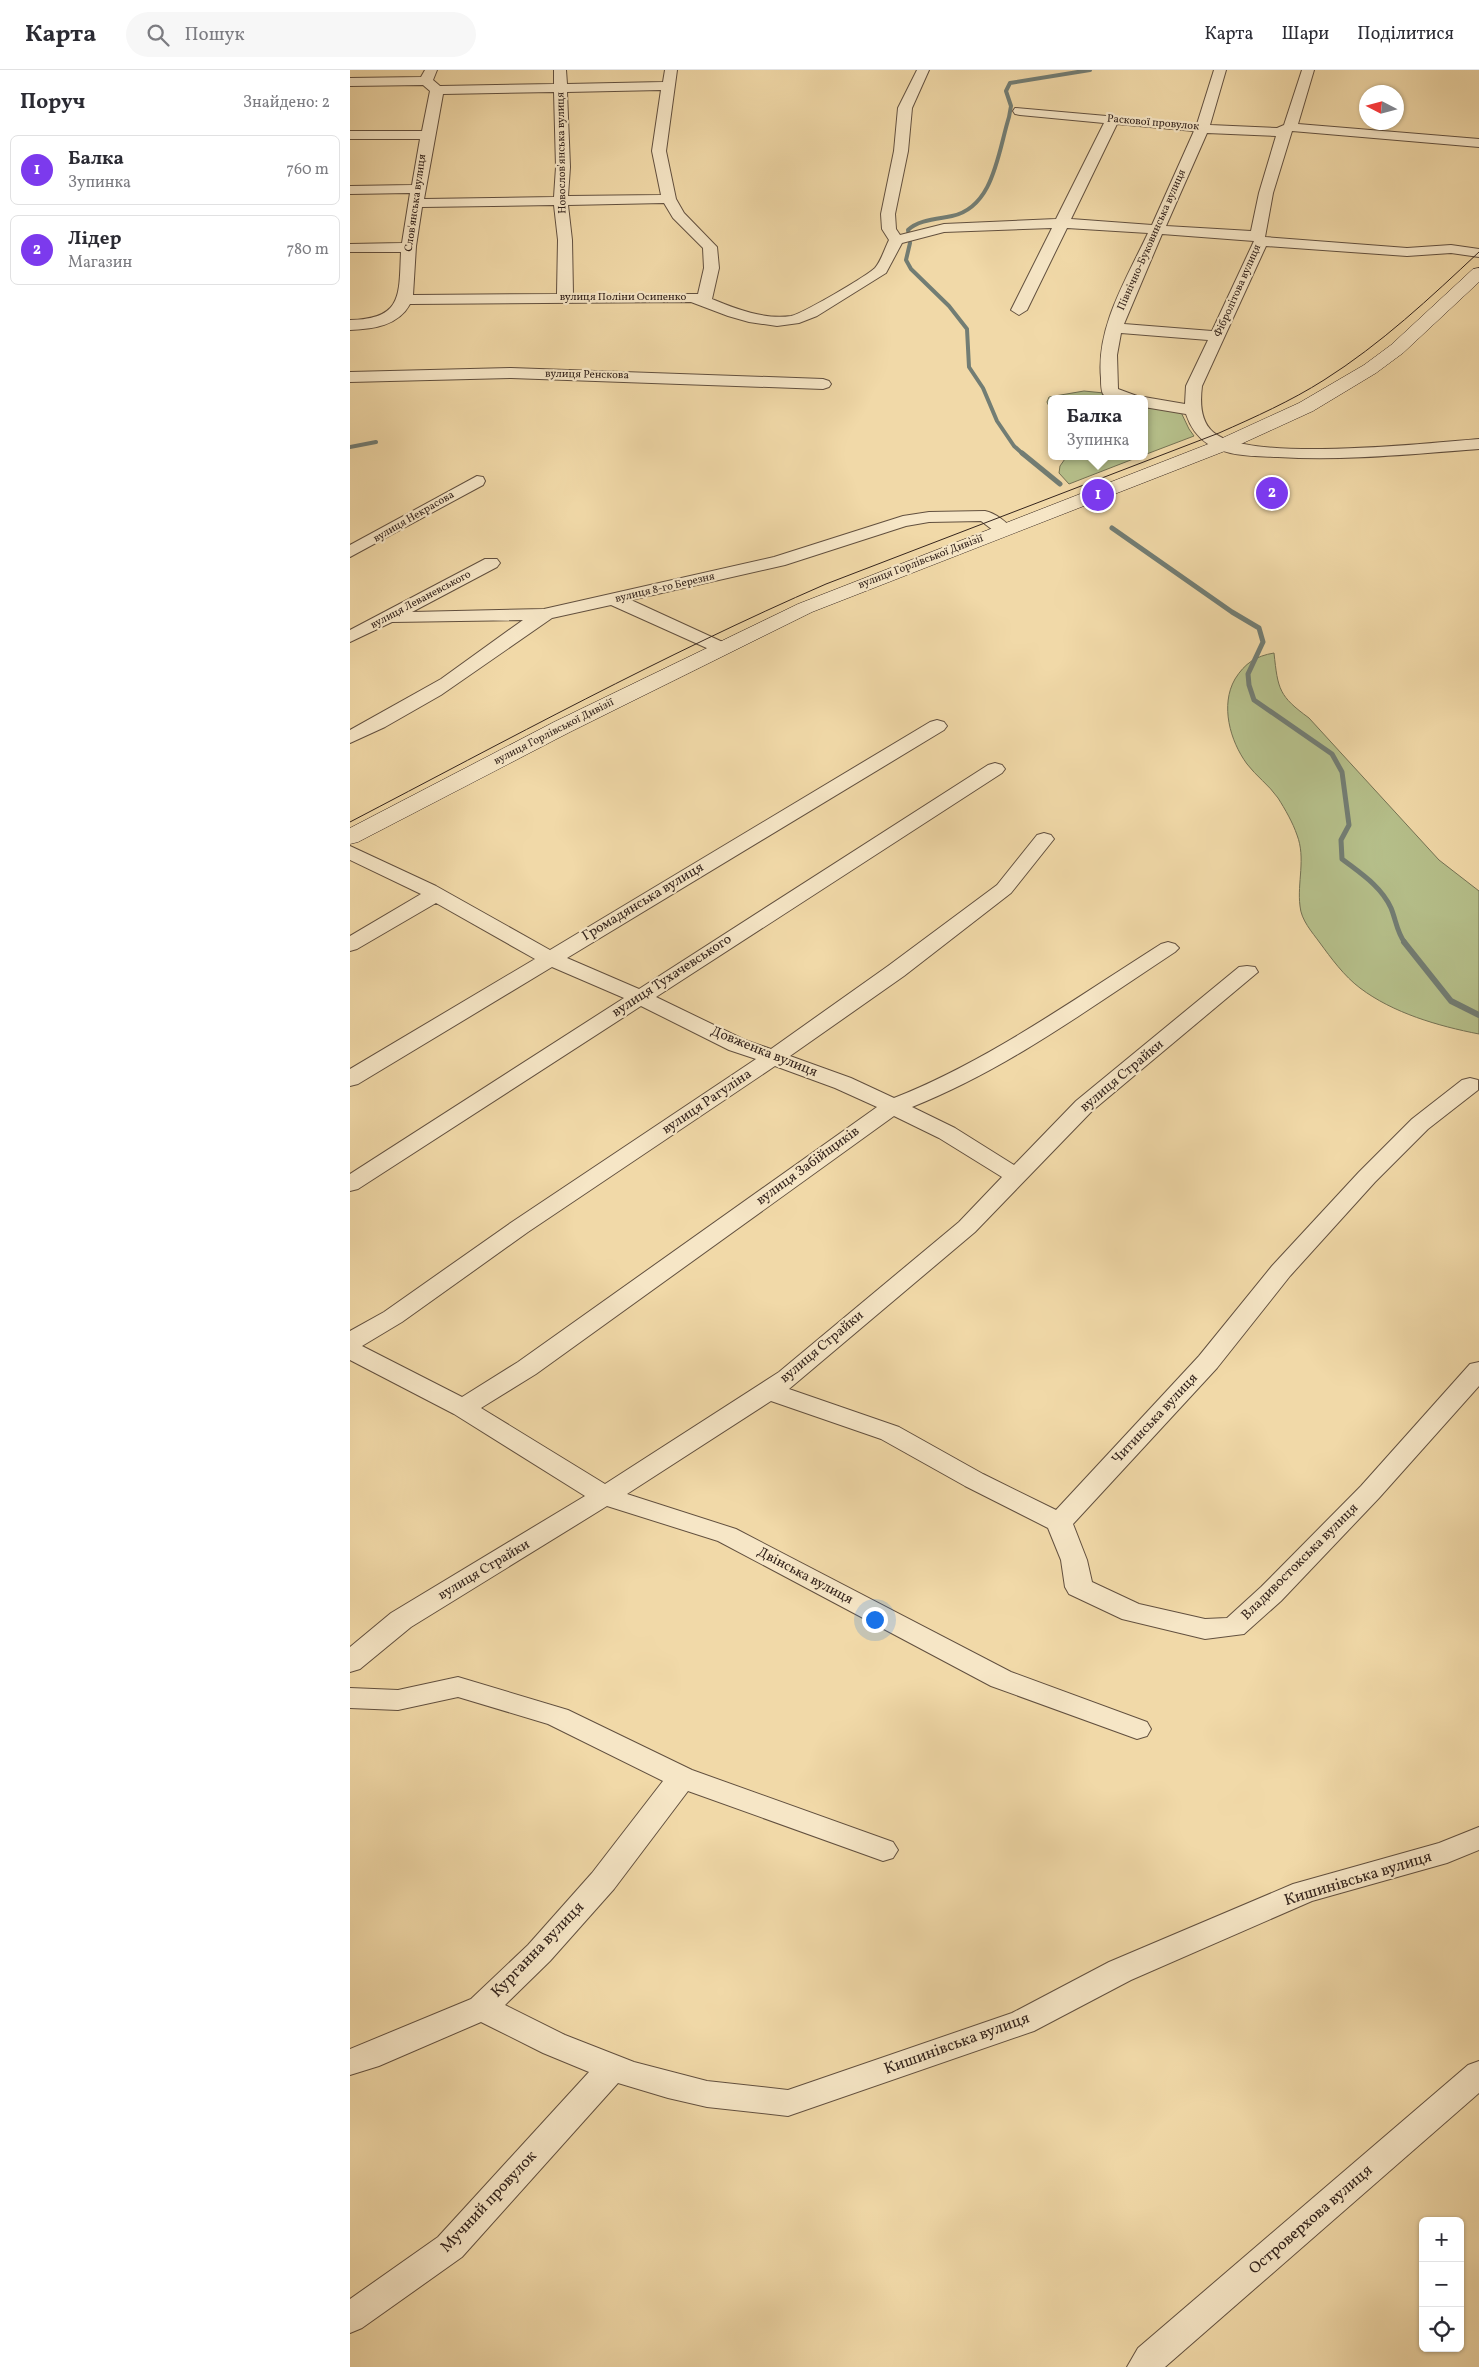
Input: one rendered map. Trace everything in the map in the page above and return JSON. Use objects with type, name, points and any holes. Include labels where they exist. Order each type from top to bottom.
[{"type":"main road","name":"вулиця Горлівської Дивізії","points":[[350,837],[720,648],[805,608],[875,579],[1223,446],[1306,407],[1370,369],[1414,333],[1479,273]]},
{"type":"street","name":"Новослов'янська вулиця","points":[[560,70],[563,167],[561,202],[565,240],[565,297]]},
{"type":"street","points":[[671,70],[659,151],[669,199],[678,215],[710,247],[712,266],[704,302]]},
{"type":"street","points":[[923,70],[905,108],[904,137],[888,214],[889,229],[904,237],[966,226],[1063,224],[1157,228],[1407,252],[1451,249],[1479,253]]},
{"type":"street","name":"Північно-Буковинська вулиця","points":[[1119,395],[1110,392],[1108,354],[1114,328],[1127,293],[1202,128],[1220,70]]},
{"type":"street","name":"Фібролітова вулиця","points":[[1193,410],[1194,386],[1218,336],[1259,238],[1266,193],[1308,70]]},
{"type":"street","points":[[350,82],[431,81],[561,88],[668,86]]},
{"type":"street","name":"Слов'янська вулиця","points":[[405,300],[409,247],[418,196],[431,81]]},
{"type":"street","name":"Раскової провулок","points":[[1020,111],[1266,133],[1288,128],[1479,143]]},
{"type":"street","points":[[1019,310],[1063,224],[1112,120]]},
{"type":"street","points":[[350,135],[426,135]]},
{"type":"street","points":[[350,190],[418,196],[561,202],[669,199]]},
{"type":"street","name":"вулиця Поліни Осипенко","points":[[405,300],[693,297],[732,314],[777,321],[794,320],[812,313],[881,270],[904,237]]},
{"type":"street","points":[[350,248],[409,247]]},
{"type":"street","points":[[350,325],[370,324],[391,317],[403,306],[405,300]]},
{"type":"street","points":[[1114,328],[1218,336]]},
{"type":"street","name":"вулиця Ренскова","points":[[350,377],[511,373],[823,384]]},
{"type":"street","points":[[1148,403],[1193,410],[1202,429],[1223,446],[1246,450],[1310,453],[1479,444]]},
{"type":"street","name":"вулиця Некрасова","points":[[350,552],[477,481]]},
{"type":"street","name":"вулиця 8-го Березня","points":[[350,737],[411,705],[461,674],[520,629],[546,614],[779,561],[910,520],[930,517],[985,516],[1004,530]]},
{"type":"street","name":"вулиця Леваневського","points":[[350,637],[491,563]]},
{"type":"street","points":[[614,599],[720,648]]},
{"type":"street","points":[[390,617],[483,617],[546,614]]},
{"type":"street","name":"Громадянська вулиця","points":[[350,1079],[937,726]]},
{"type":"street","name":"вулиця Тухачевського","points":[[350,1184],[995,769]]},
{"type":"street","name":"вулиця Рагуліна","points":[[350,1342],[393,1318],[520,1227],[773,1058],[977,912],[1004,890],[1044,839]]},
{"type":"street","name":"Довженка вулиця","points":[[350,852],[436,894],[549,958],[640,997],[736,1045],[843,1083],[893,1106],[947,1133],[1015,1175]]},
{"type":"street","points":[[350,946],[436,894]]},
{"type":"street","name":"вулиця Забійщиків","points":[[463,1408],[527,1368],[893,1106],[926,1094],[1031,1038],[1168,948]]},
{"type":"street","name":"вулиця Страйки","points":[[350,1662],[400,1620],[605,1496],[788,1378],[967,1227],[1015,1175],[1084,1106],[1247,972]]},
{"type":"street","name":"Читинська вулиця","points":[[1059,1523],[1208,1362],[1281,1271],[1367,1177],[1420,1124],[1470,1085]]},
{"type":"street","name":"Двінська вулиця","points":[[350,1350],[463,1408],[605,1496],[727,1535],[1001,1679],[1137,1729]]},
{"type":"street","name":"Владивостокська вулиця","points":[[1059,1523],[1074,1560],[1079,1587],[1132,1612],[1205,1630],[1234,1627],[1271,1594],[1370,1492],[1479,1370]]},
{"type":"street","points":[[769,1391],[890,1433],[974,1480],[1059,1523]]},
{"type":"street","points":[[350,1698],[398,1700],[458,1687],[558,1717],[682,1778],[883,1850]]},
{"type":"street","name":"Курганна вулиця","points":[[350,2062],[368,2057],[482,2008],[539,1953],[603,1881],[682,1778]]},
{"type":"street","name":"Кишинівська вулиця","points":[[482,2008],[517,2027],[611,2068],[664,2085],[752,2102],[788,2103],[1023,2022],[1120,1971],[1304,1892],[1447,1852],[1479,1838]]},
{"type":"street","name":"Мучний провулок","points":[[350,2318],[450,2247],[611,2068]]},
{"type":"street","name":"Островерхова вулиця","points":[[1144,2367],[1150,2359],[1479,2074]]},
{"type":"green space","points":[[1084,391],[1104,393],[1102,395],[1061,395]]},
{"type":"green space","points":[[1148,405],[1178,406],[1194,436],[1148,453]]},
{"type":"green space","points":[[1064,460],[1131,460],[1069,484],[1059,473],[1060,466]]},
{"type":"green space","points":[[1274,653],[1279,684],[1291,704],[1309,718],[1439,860],[1479,891],[1479,1034],[1416,1017],[1373,997],[1343,972],[1305,921],[1299,897],[1301,853],[1295,830],[1278,798],[1241,755],[1229,723],[1228,700],[1235,679],[1251,661]]},
{"type":"waterway","points":[[1023,454],[1014,446],[997,421],[983,388],[969,367],[967,329],[949,306],[911,269],[906,260],[910,243],[908,230],[922,222],[966,211],[977,202],[986,190],[997,161],[1009,117],[1011,106],[1006,91],[1010,83],[1090,70]]},
{"type":"waterway","points":[[350,447],[376,442]]},
{"type":"waterway","points":[[1022,453],[1060,484]]},
{"type":"waterway","points":[[1112,528],[1232,612],[1259,628],[1263,642],[1248,674],[1254,700],[1332,754],[1342,772],[1349,825],[1341,840],[1342,859],[1370,880],[1382,893],[1391,908],[1398,931],[1405,943]]},
{"type":"waterway","points":[[1404,942],[1451,1001],[1479,1015]]},
{"type":"tram line","points":[[350,822],[645,669],[765,611],[826,584],[1219,433],[1286,402],[1324,380],[1385,336],[1479,252]]},
{"type":"place","name":"Лідер","points":[[1272,493]]},
{"type":"place","name":"Балка","points":[[1098,495]]}]
